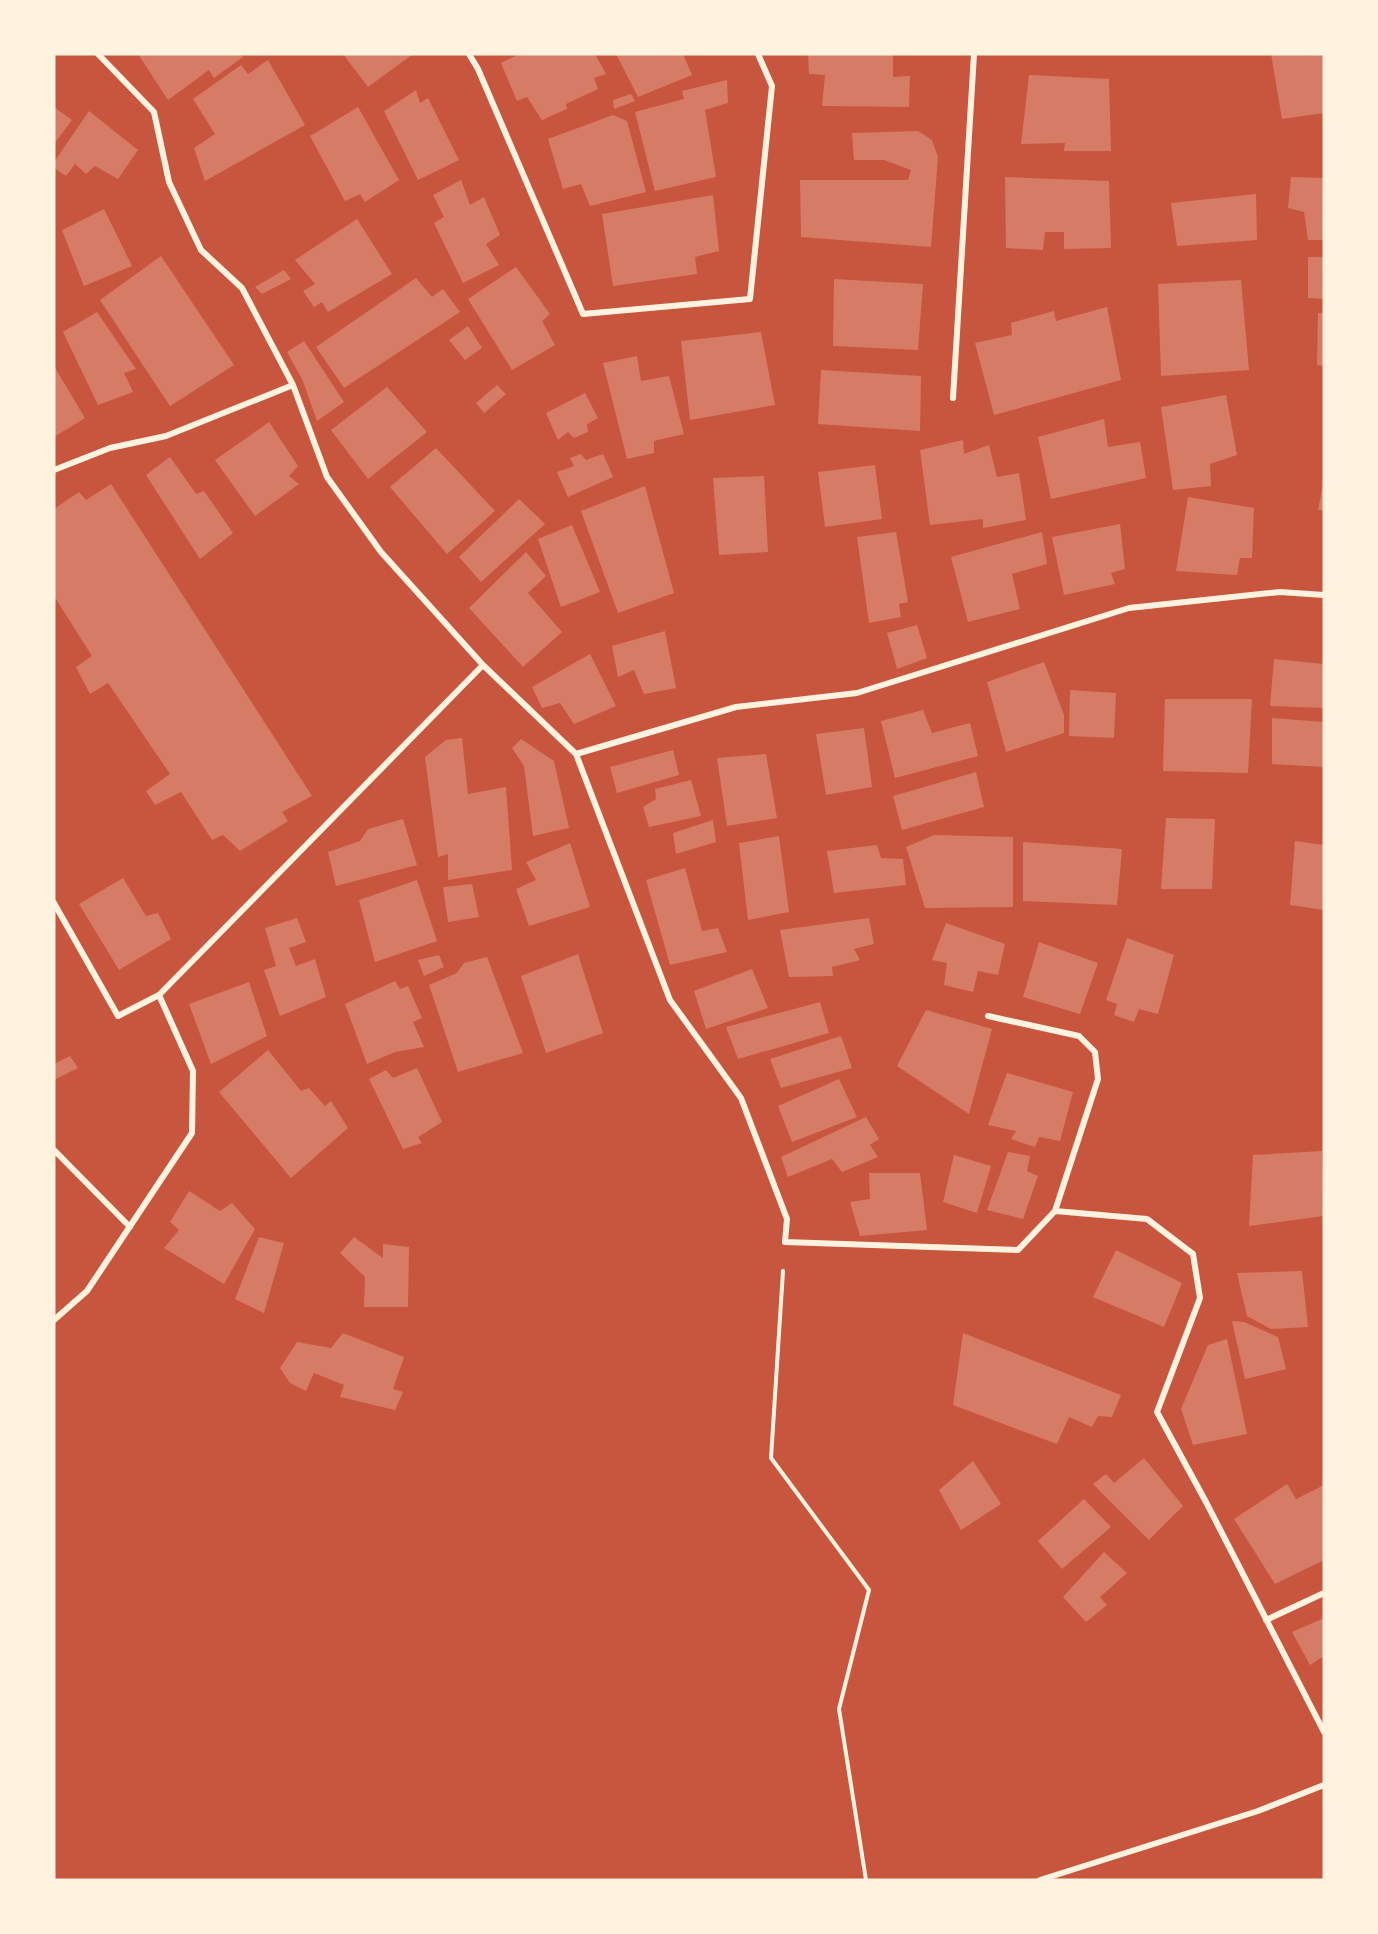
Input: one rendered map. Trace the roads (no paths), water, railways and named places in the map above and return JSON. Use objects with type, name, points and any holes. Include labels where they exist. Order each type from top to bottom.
[{"type":"street","points":[[98,54],[154,112],[169,182],[201,250],[242,288],[293,386],[327,477],[381,552],[483,665],[576,754],[670,1000],[741,1098],[787,1219],[785,1242],[1018,1250],[1055,1210],[1098,1079],[1095,1053],[1079,1036],[988,1016]]},
{"type":"street","points":[[469,54],[478,69],[583,314],[750,299],[771,86],[758,54]]},
{"type":"street","points":[[953,398],[974,54]]},
{"type":"street","points":[[54,470],[110,448],[166,436],[293,386]]},
{"type":"street","points":[[576,754],[736,707],[857,693],[1129,608],[1280,592],[1324,595]]},
{"type":"street","points":[[54,903],[118,1016],[159,995],[483,665]]},
{"type":"street","points":[[54,1320],[87,1291],[192,1132],[193,1071],[159,995]]},
{"type":"street","points":[[54,1150],[130,1227]]},
{"type":"street","points":[[1055,1210],[1147,1219],[1192,1254],[1200,1298],[1157,1412],[1324,1732]]},
{"type":"street","points":[[1266,1620],[1324,1593]]},
{"type":"street","points":[[1040,1880],[1258,1811],[1324,1785]]}]
